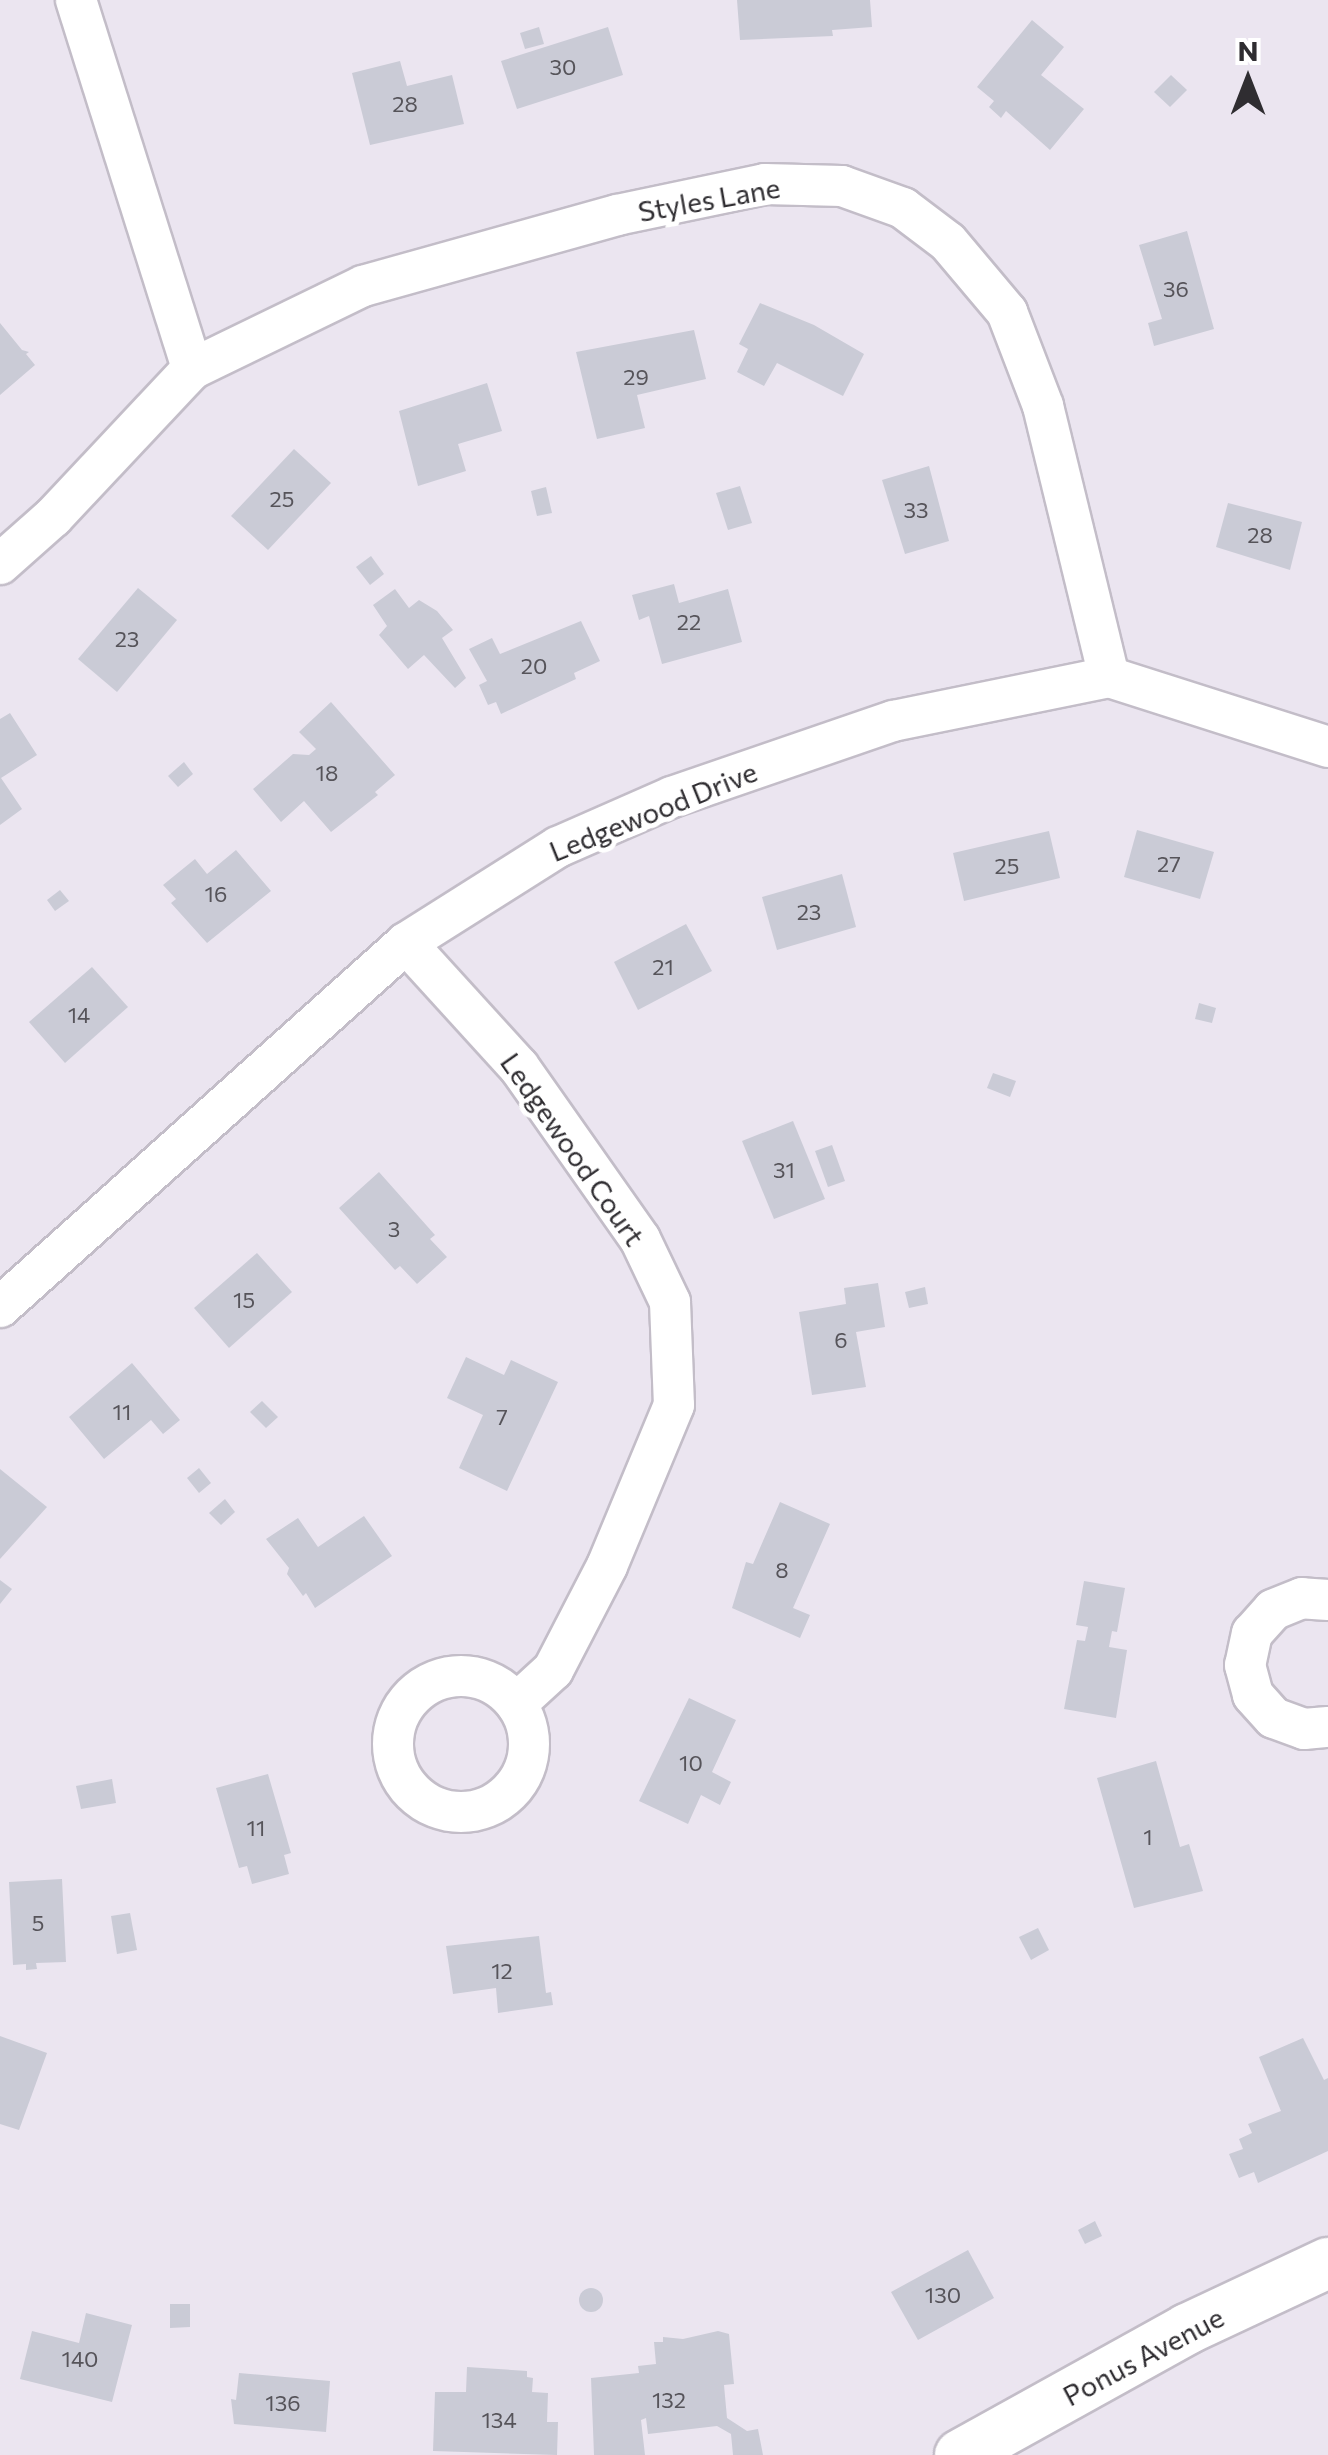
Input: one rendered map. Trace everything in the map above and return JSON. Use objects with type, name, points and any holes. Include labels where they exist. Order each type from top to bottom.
[{"type":"street","points":[[76,0],[192,369]]},
{"type":"street","name":"Styles Lane","points":[[0,564],[53,517],[192,369],[364,286],[617,215],[765,184],[842,186],[902,208],[933,230],[1007,312],[1043,406],[1109,678]]},
{"type":"street","name":"Ledgewood Drive","points":[[0,1307],[406,944],[558,847],[672,797],[893,721],[1109,678],[1328,747]]},
{"type":"street","name":"Ledgewood Court","points":[[406,944],[519,1067],[640,1239],[670,1302],[674,1404],[606,1566],[553,1670],[516,1704]]},
{"type":"street","points":[[1328,1600],[1302,1598],[1273,1610],[1252,1634],[1245,1664],[1253,1695],[1274,1718],[1304,1729],[1328,1727]]},
{"type":"street","name":"Ponus Avenue","points":[[960,2455],[1187,2329],[1328,2263]]},
{"type":"building","points":[[737,0],[870,0],[872,27],[832,30],[833,36],[740,40]]},
{"type":"building","points":[[1032,20],[1064,47],[1041,75],[1084,109],[1050,150],[1006,111],[1001,118],[989,107],[994,101],[977,87]]},
{"type":"building","points":[[539,27],[544,44],[525,49],[520,33]]},
{"type":"building","points":[[608,27],[623,75],[517,109],[501,61]]},
{"type":"building","points":[[400,61],[407,86],[452,75],[464,124],[370,145],[352,73]]},
{"type":"building","points":[[1171,75],[1187,90],[1170,107],[1154,92]]},
{"type":"building","points":[[1187,231],[1214,329],[1154,346],[1148,323],[1162,319],[1139,245]]},
{"type":"building","points":[[760,303],[814,325],[864,354],[843,396],[777,363],[764,386],[737,372],[748,349],[739,344]]},
{"type":"building","points":[[0,323],[22,350],[29,352],[26,354],[35,365],[0,395]]},
{"type":"building","points":[[694,330],[706,379],[637,395],[645,428],[597,439],[576,352]]},
{"type":"building","points":[[487,383],[502,431],[458,444],[466,471],[418,486],[399,411]]},
{"type":"building","points":[[294,449],[331,483],[268,550],[231,516]]},
{"type":"building","points":[[929,466],[949,541],[905,554],[882,480]]},
{"type":"building","points":[[740,486],[752,523],[728,530],[716,493]]},
{"type":"building","points":[[546,487],[552,513],[537,516],[531,491]]},
{"type":"building","points":[[1228,503],[1302,522],[1290,570],[1216,547]]},
{"type":"building","points":[[371,556],[384,574],[370,585],[356,567]]},
{"type":"building","points":[[674,584],[679,603],[728,589],[742,642],[662,664],[649,616],[639,620],[632,595]]},
{"type":"building","points":[[138,588],[177,620],[117,692],[78,659]]},
{"type":"building","points":[[395,589],[409,608],[419,600],[437,611],[453,630],[442,638],[466,678],[455,688],[424,655],[408,669],[379,635],[387,626],[373,605]]},
{"type":"building","points":[[581,621],[600,661],[574,673],[576,679],[501,714],[496,702],[488,705],[479,685],[487,681],[469,649],[492,638],[500,654]]},
{"type":"building","points":[[331,702],[395,775],[375,792],[378,795],[331,832],[304,801],[281,822],[253,789],[293,754],[309,755],[316,749],[299,732]]},
{"type":"building","points":[[10,713],[37,755],[1,778],[22,809],[0,825],[0,719]]},
{"type":"building","points":[[184,762],[193,774],[178,787],[168,776]]},
{"type":"building","points":[[1137,830],[1214,852],[1200,899],[1124,877]]},
{"type":"building","points":[[1049,831],[1060,878],[964,901],[953,853]]},
{"type":"building","points":[[236,850],[271,891],[207,943],[171,903],[176,899],[163,885],[195,859],[207,874]]},
{"type":"building","points":[[842,874],[856,927],[777,950],[762,897]]},
{"type":"building","points":[[60,890],[69,901],[55,911],[47,900]]},
{"type":"building","points":[[686,924],[712,971],[638,1010],[614,962]]},
{"type":"building","points":[[92,967],[128,1007],[65,1063],[29,1022]]},
{"type":"building","points":[[1199,1003],[1216,1008],[1212,1023],[1195,1019]]},
{"type":"building","points":[[993,1073],[1016,1081],[1010,1097],[987,1088]]},
{"type":"building","points":[[793,1121],[825,1199],[774,1219],[742,1141]]},
{"type":"building","points":[[832,1145],[845,1181],[828,1187],[815,1151]]},
{"type":"building","points":[[379,1172],[435,1235],[430,1239],[447,1257],[417,1284],[400,1266],[395,1270],[339,1208]]},
{"type":"building","points":[[257,1253],[292,1292],[229,1348],[194,1308]]},
{"type":"building","points":[[878,1283],[885,1327],[856,1332],[866,1387],[812,1395],[799,1312],[846,1304],[844,1288]]},
{"type":"building","points":[[925,1287],[928,1304],[909,1308],[905,1292]]},
{"type":"building","points":[[466,1357],[504,1375],[511,1360],[558,1382],[507,1491],[459,1468],[483,1415],[447,1398]]},
{"type":"building","points":[[132,1363],[180,1420],[163,1434],[151,1420],[104,1459],[69,1417]]},
{"type":"building","points":[[262,1401],[278,1417],[266,1428],[250,1412]]},
{"type":"building","points":[[199,1468],[211,1483],[199,1493],[187,1478]]},
{"type":"building","points":[[0,1469],[47,1507],[0,1559]]},
{"type":"building","points":[[225,1499],[235,1512],[221,1525],[209,1513]]},
{"type":"building","points":[[780,1502],[830,1524],[793,1608],[810,1615],[800,1638],[732,1608],[746,1562],[753,1564]]},
{"type":"building","points":[[364,1516],[392,1556],[315,1608],[287,1574],[289,1568],[266,1539],[298,1518],[318,1547]]},
{"type":"building","points":[[0,1580],[12,1589],[0,1604]]},
{"type":"building","points":[[1084,1581],[1125,1588],[1117,1632],[1112,1631],[1109,1647],[1127,1650],[1116,1718],[1064,1709],[1077,1640],[1085,1641],[1088,1627],[1076,1625]]},
{"type":"building","points":[[689,1698],[736,1720],[712,1772],[731,1782],[720,1805],[701,1795],[688,1824],[639,1801]]},
{"type":"building","points":[[1156,1761],[1180,1847],[1189,1844],[1203,1891],[1134,1908],[1097,1778]]},
{"type":"building","points":[[268,1774],[291,1853],[284,1855],[289,1874],[252,1884],[247,1866],[239,1868],[216,1788]]},
{"type":"building","points":[[112,1779],[116,1803],[81,1809],[76,1786]]},
{"type":"building","points":[[62,1879],[66,1962],[36,1963],[37,1969],[26,1970],[26,1964],[13,1965],[9,1882]]},
{"type":"building","points":[[130,1913],[137,1950],[117,1954],[111,1916]]},
{"type":"building","points":[[1038,1928],[1049,1950],[1031,1960],[1019,1937]]},
{"type":"building","points":[[539,1936],[546,1993],[551,1992],[553,2005],[498,2013],[496,1988],[453,1994],[446,1946]]},
{"type":"building","points":[[0,2036],[47,2053],[19,2130],[0,2124]]},
{"type":"building","points":[[1303,2038],[1324,2080],[1328,2078],[1328,2151],[1258,2183],[1254,2172],[1239,2178],[1229,2154],[1243,2149],[1239,2139],[1252,2133],[1248,2124],[1281,2111],[1259,2057]]},
{"type":"building","points":[[1095,2221],[1102,2236],[1085,2244],[1078,2230]]},
{"type":"building","points":[[968,2250],[994,2298],[918,2340],[891,2292]]},
{"type":"building","points":[[591,2288],[603,2300],[591,2312],[579,2300]]},
{"type":"building","points":[[170,2304],[190,2304],[190,2327],[170,2328]]},
{"type":"building","points":[[86,2313],[132,2325],[112,2402],[20,2379],[32,2331],[79,2343]]},
{"type":"building","points":[[718,2331],[729,2334],[734,2384],[724,2385],[727,2418],[747,2431],[758,2429],[763,2455],[733,2455],[731,2434],[717,2426],[648,2434],[646,2418],[641,2420],[645,2455],[594,2455],[591,2378],[639,2373],[638,2366],[656,2364],[654,2342],[663,2342],[663,2337],[683,2339]]},
{"type":"building","points":[[467,2367],[527,2371],[527,2377],[533,2378],[532,2392],[548,2393],[547,2422],[558,2422],[557,2455],[433,2451],[435,2392],[466,2392]]},
{"type":"building","points":[[239,2373],[330,2381],[326,2432],[234,2424],[231,2399],[236,2400]]}]
